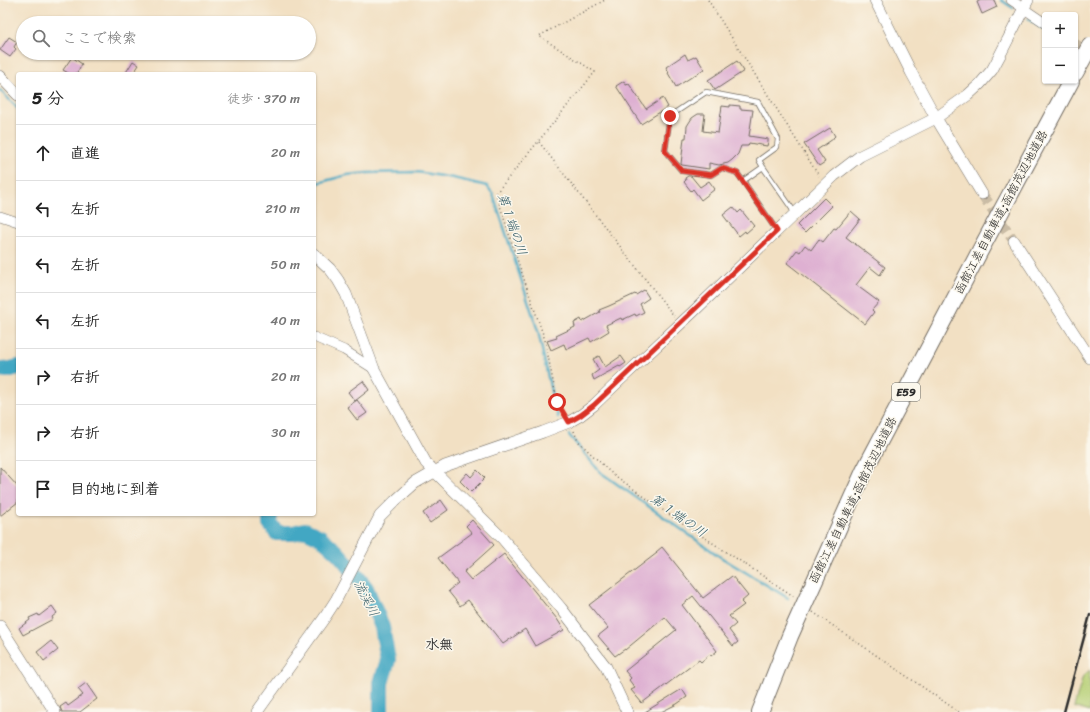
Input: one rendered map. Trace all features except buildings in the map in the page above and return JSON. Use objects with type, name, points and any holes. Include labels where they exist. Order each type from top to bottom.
[{"type":"highway","points":[[1078,68],[1090,46]]},
{"type":"highway","name":"函館江差自動車道;函館茂辺地道路","points":[[760,712],[790,636],[864,471],[1069,84]]},
{"type":"street","points":[[875,0],[936,118],[982,194]]},
{"type":"street","points":[[1011,0],[1026,5],[1042,20]]},
{"type":"street","points":[[257,712],[336,600],[380,516],[388,507],[415,484],[445,466],[569,422],[594,405],[834,176],[860,156],[936,118],[968,95],[980,84],[992,70],[999,58],[1026,5]]},
{"type":"street","points":[[0,76],[16,93]]},
{"type":"street","points":[[0,216],[16,221]]},
{"type":"street","points":[[1014,241],[1090,358]]},
{"type":"street","points":[[316,256],[330,269],[346,294],[374,369],[426,463],[502,538],[570,620],[606,667],[627,712]]},
{"type":"street","points":[[316,338],[344,350],[374,369]]},
{"type":"street","points":[[0,626],[56,712]]},
{"type":"lane","points":[[777,231],[737,173],[722,168],[711,175],[682,171],[665,151],[670,116],[706,92],[758,102],[778,140],[777,147],[759,160],[795,213]]},
{"type":"lane","points":[[743,181],[764,167]]},
{"type":"path","points":[[605,0],[538,36],[595,72],[496,193],[545,340],[557,402],[578,441],[610,472],[796,598]]},
{"type":"path","points":[[708,0],[818,174],[823,187]]},
{"type":"path","points":[[538,142],[680,324]]},
{"type":"path","points":[[814,612],[959,712]]},
{"type":"green space","points":[[1090,670],[1090,712],[1074,707],[1083,676]]},
{"type":"waterway","points":[[1001,0],[1013,8]]},
{"type":"waterway","points":[[1028,19],[1042,28]]},
{"type":"waterway","name":"第１端の川","points":[[0,90],[16,107]]},
{"type":"waterway","name":"第１端の川","points":[[316,183],[347,175],[417,172],[487,186],[493,194],[538,331],[558,417]]},
{"type":"waterway","name":"流渓川","points":[[0,369],[7,370],[16,368]]},
{"type":"waterway","name":"第１端の川","points":[[569,435],[600,472],[722,558],[788,598]]},
{"type":"waterway","name":"流渓川","points":[[270,516],[270,524],[277,533],[293,533],[305,530],[320,537],[337,552],[366,588],[382,627],[388,660],[381,683],[381,712]]},
{"type":"tunnel","points":[[1078,45],[1090,52]]},
{"type":"tunnel","points":[[982,194],[1014,241]]},
{"type":"railway","points":[[1064,712],[1090,615]]},
{"type":"district","name":"水無","points":[[439,644]]},
{"type":"route","points":[[557,402],[569,422],[594,405],[777,231],[737,173],[722,168],[711,175],[682,171],[665,151],[670,116]]}]
